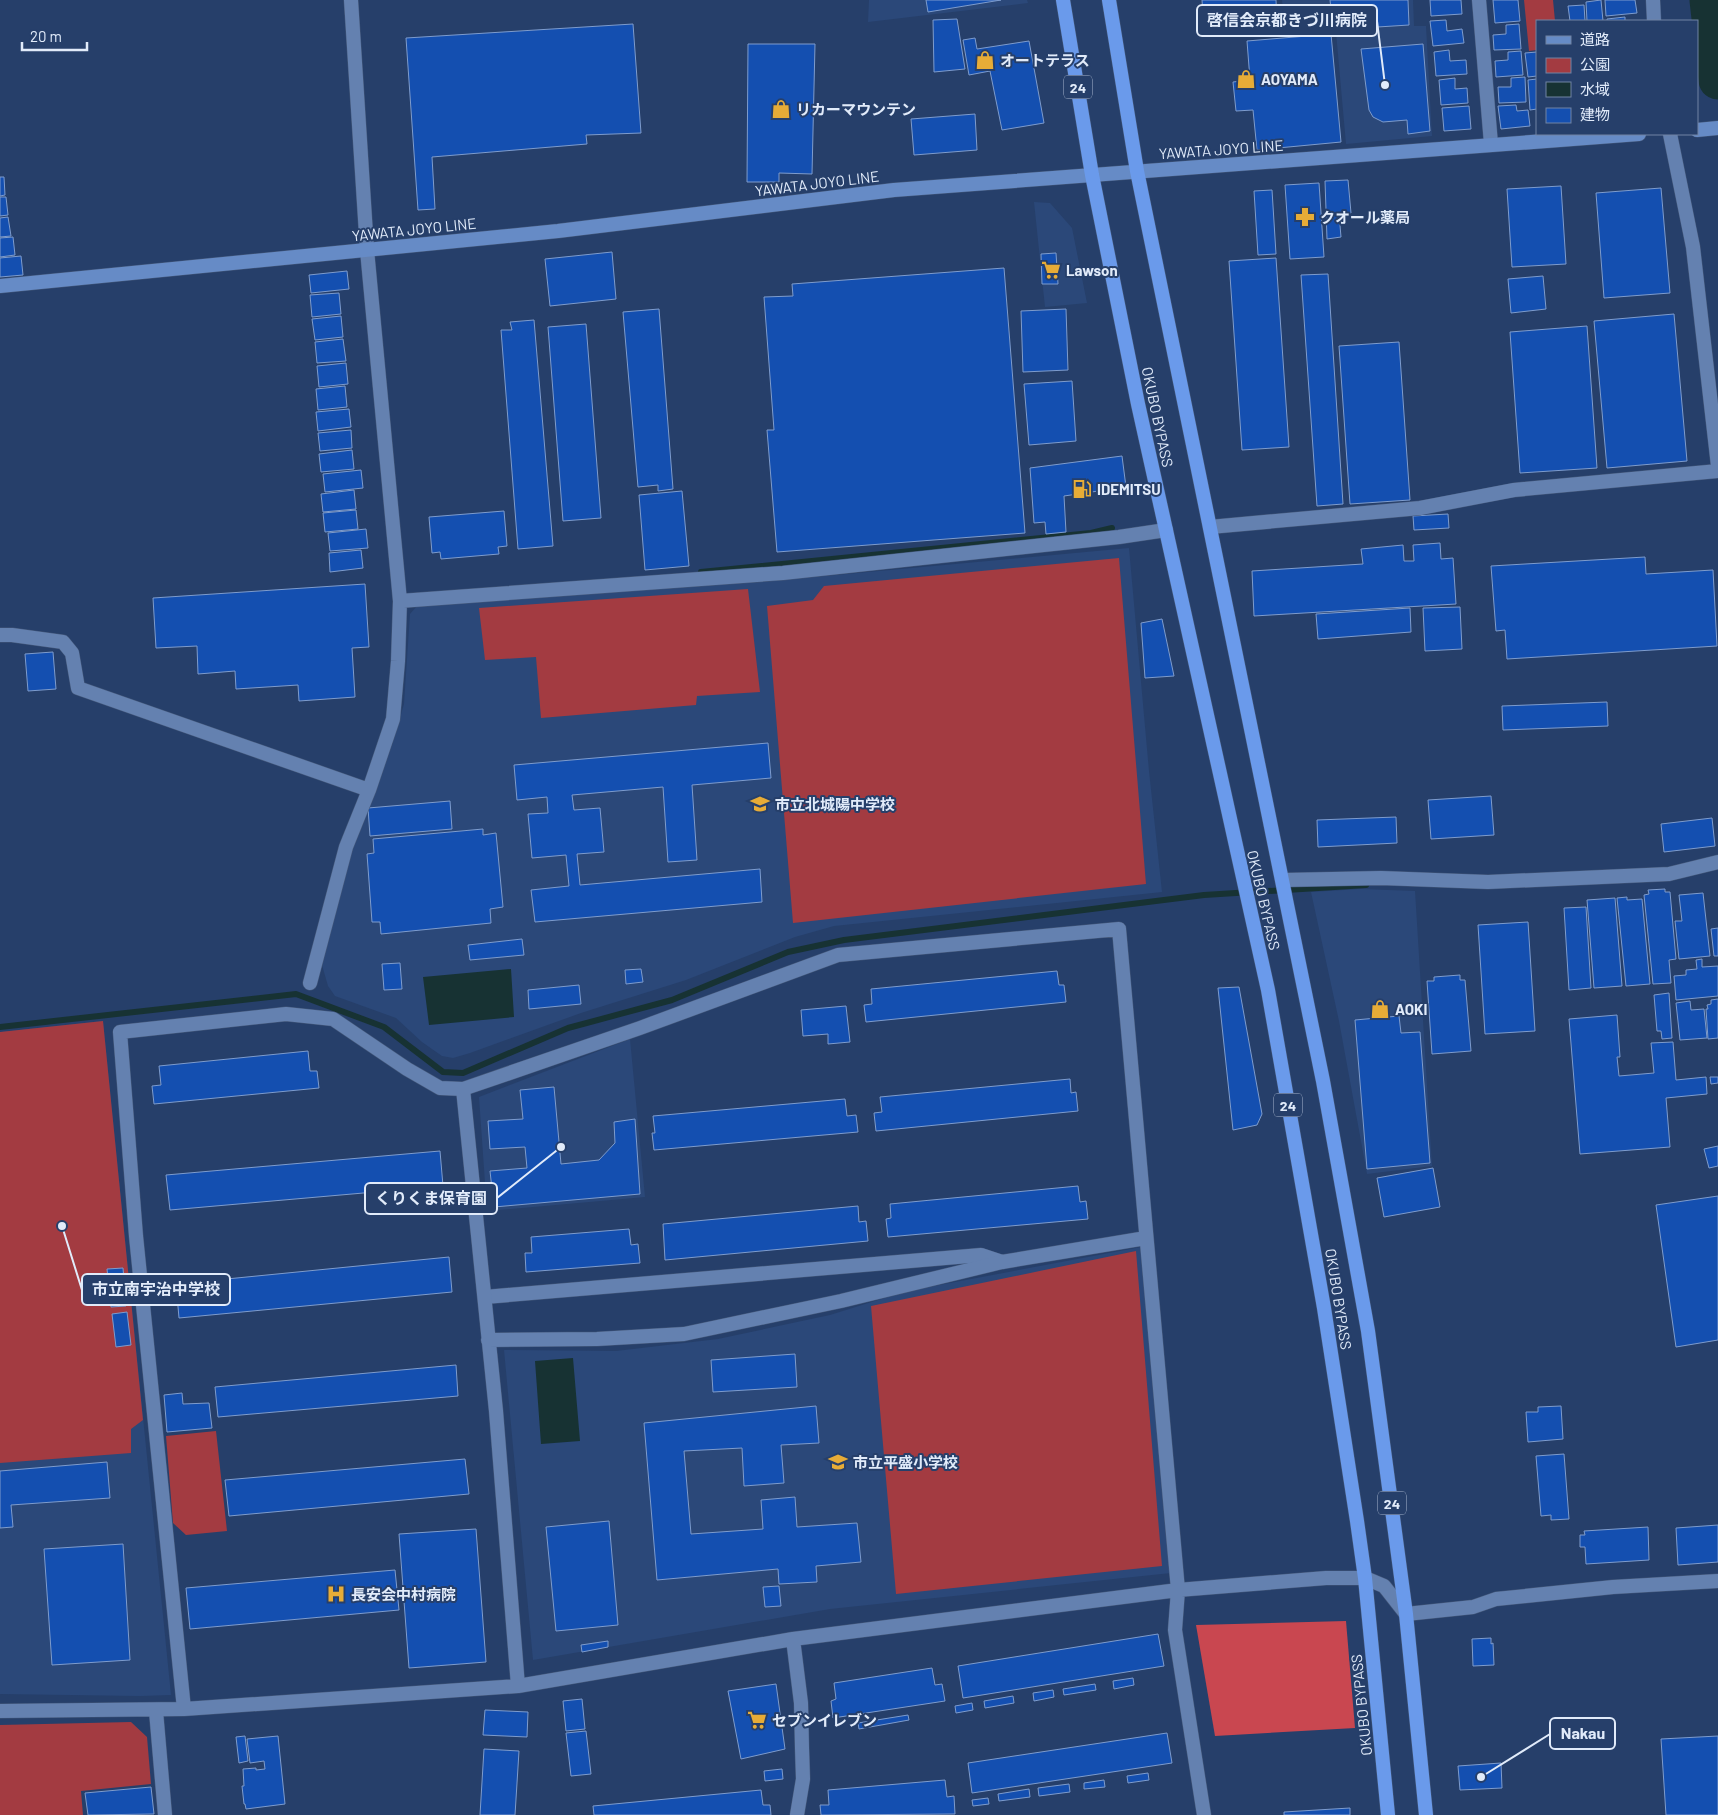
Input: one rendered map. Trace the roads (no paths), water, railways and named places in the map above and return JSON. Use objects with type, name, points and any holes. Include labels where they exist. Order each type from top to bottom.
[{"type":"highway","name":"OKUBO BYPASS","points":[[1063,0],[1092,175],[1138,404],[1268,990],[1324,1308],[1364,1578],[1388,1815]]},
{"type":"highway","name":"OKUBO BYPASS","points":[[1108,0],[1137,171],[1323,1080],[1368,1331],[1406,1614],[1426,1815]]},
{"type":"main road","points":[[1698,130],[1718,128]]},
{"type":"main road","name":"YAWATA JOYO LINE","points":[[0,286],[558,231],[894,190],[1624,135]]},
{"type":"street","points":[[310,983],[346,847],[369,790],[393,719],[398,662],[400,601],[367,250],[351,0]]},
{"type":"street","points":[[1479,0],[1491,144]]},
{"type":"street","points":[[1653,0],[1654,20]]},
{"type":"street","points":[[1670,135],[1693,247],[1718,466]]},
{"type":"street","points":[[1210,527],[1420,508],[1514,490],[1718,471]]},
{"type":"street","points":[[400,601],[783,573],[1119,537],[1166,530]]},
{"type":"street","points":[[0,635],[12,634],[63,642],[72,653],[78,688],[369,790]]},
{"type":"street","points":[[1283,880],[1381,878],[1507,881],[1669,874],[1718,862]]},
{"type":"street","points":[[184,1709],[136,1236],[120,1032],[286,1014],[333,1019],[407,1069],[440,1088],[463,1089],[640,1028],[838,955],[1119,929],[1178,1590],[1175,1630],[1204,1815]]},
{"type":"street","points":[[463,1089],[505,1513],[518,1686]]},
{"type":"street","points":[[488,1340],[597,1339],[684,1334],[841,1301],[1002,1262],[1146,1238]]},
{"type":"street","points":[[485,1297],[981,1255],[1002,1262]]},
{"type":"street","points":[[0,1711],[184,1709],[518,1686],[793,1638],[1178,1590],[1326,1578],[1364,1578],[1384,1586],[1406,1614],[1473,1607],[1496,1599],[1613,1587],[1718,1581]]},
{"type":"street","points":[[793,1638],[801,1703],[803,1764],[803,1779],[796,1815]]},
{"type":"street","points":[[156,1710],[165,1815]]},
{"type":"water","points":[[511,969],[514,1017],[429,1025],[423,977]]},
{"type":"water","points":[[573,1358],[580,1441],[541,1444],[535,1361]]},
{"type":"waterway","points":[[1709,0],[1718,80]]},
{"type":"waterway","points":[[701,572],[1091,533],[1112,528]]},
{"type":"waterway","points":[[0,1027],[296,994],[384,1027],[443,1072],[463,1073],[568,1028],[672,1000],[788,952],[844,940],[1204,895],[1366,885]]},
{"type":"place","name":"オートテラス","points":[[985,60]]},
{"type":"place","name":"AOYAMA","points":[[1246,79]]},
{"type":"place","name":"啓信会京都きづ川病院","points":[[1385,85]]},
{"type":"place","name":"リカーマウンテン","points":[[781,109]]},
{"type":"place","name":"クオール薬局","points":[[1305,217]]},
{"type":"place","name":"Lawson","points":[[1051,270]]},
{"type":"place","name":"IDEMITSU","points":[[1082,489]]},
{"type":"place","name":"市立北城陽中学校","points":[[760,804]]},
{"type":"place","name":"AOKI","points":[[1380,1009]]},
{"type":"place","name":"くりくま保育園","points":[[561,1147]]},
{"type":"place","name":"市立南宇治中学校","points":[[62,1226]]},
{"type":"place","name":"市立平盛小学校","points":[[838,1462]]},
{"type":"place","name":"長安会中村病院","points":[[336,1594]]},
{"type":"place","name":"セブンイレブン","points":[[757,1720]]},
{"type":"place","name":"Nakau","points":[[1481,1777]]}]
